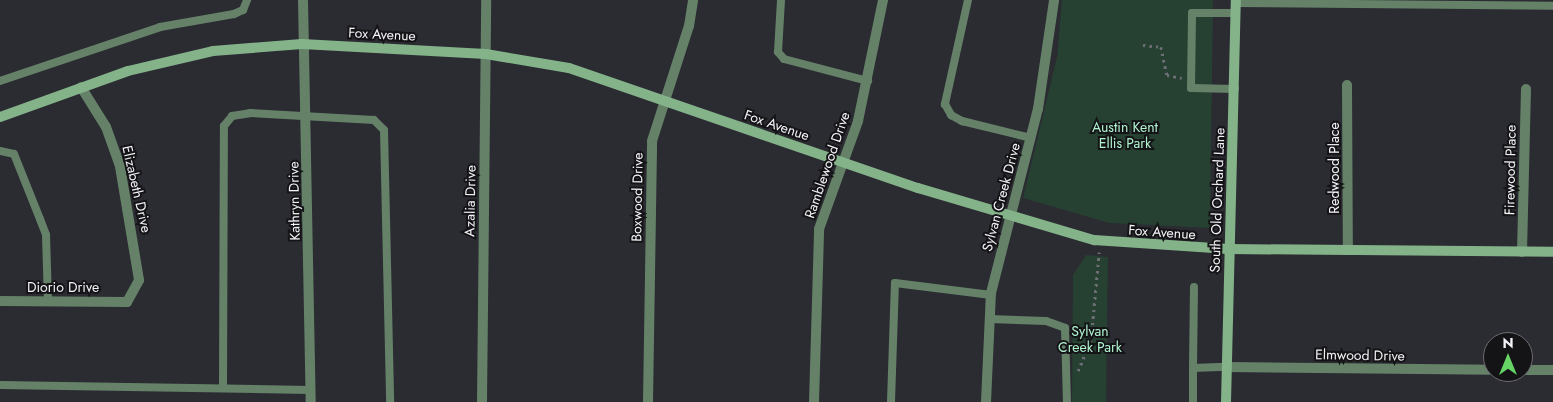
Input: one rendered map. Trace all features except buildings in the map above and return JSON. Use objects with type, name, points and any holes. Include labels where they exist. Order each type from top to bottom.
[{"type":"main road","name":"South Old Orchard Lane","points":[[1226,402],[1236,5]]},
{"type":"main road","name":"Fox Avenue","points":[[0,117],[81,87],[205,52],[302,44],[486,54],[569,68],[664,98],[1009,218],[1100,241],[1229,250],[1553,252]]},
{"type":"street","name":"Kathryn Drive","points":[[303,0],[302,44],[307,117],[311,402]]},
{"type":"street","name":"Azalia Drive","points":[[482,402],[486,0]]},
{"type":"street","name":"Boxwood Drive","points":[[648,402],[650,164],[664,98],[689,26],[693,0]]},
{"type":"street","name":"Ramblewood Drive","points":[[814,402],[819,229],[868,81],[883,0]]},
{"type":"street","name":"Sylvan Creek Drive","points":[[986,402],[991,295],[1009,218],[1031,138],[1054,0]]},
{"type":"street","name":"Redwood Place","points":[[1347,85],[1348,250]]},
{"type":"street","name":"Elizabeth Drive","points":[[81,87],[106,127],[120,166],[140,267],[139,280],[127,302]]},
{"type":"street","name":"Firewood Place","points":[[1522,252],[1526,88]]},
{"type":"street","name":"Diorio Drive","points":[[0,301],[127,302]]},
{"type":"street","name":"Elmwood Drive","points":[[1226,367],[1483,370]]},
{"type":"street","points":[[1533,370],[1553,370]]},
{"type":"lane","points":[[0,81],[160,27],[234,14],[243,10],[246,0]]},
{"type":"lane","points":[[781,0],[778,52],[784,59],[868,81]]},
{"type":"lane","points":[[968,0],[945,104],[951,115],[962,121],[1031,138]]},
{"type":"lane","points":[[1235,88],[1191,88],[1192,13],[1236,5],[1553,6]]},
{"type":"lane","points":[[223,388],[224,126],[232,116],[250,113],[374,120],[384,130],[390,402]]},
{"type":"lane","points":[[0,151],[14,154],[46,235],[48,301]]},
{"type":"lane","points":[[891,402],[895,283],[991,295]]},
{"type":"lane","points":[[1192,402],[1194,287]]},
{"type":"lane","points":[[989,319],[1046,321],[1065,328],[1067,402]]},
{"type":"lane","points":[[1193,368],[1226,367]]},
{"type":"lane","points":[[0,385],[311,390]]},
{"type":"path","points":[[1143,45],[1155,45],[1165,52],[1170,78],[1191,78]]},
{"type":"path","points":[[1078,375],[1091,338],[1100,241]]},
{"type":"green space","name":"Austin Kent Ellis Park","points":[[1062,0],[1213,0],[1210,228],[1109,223],[1023,198],[1057,57]]},
{"type":"green space","name":"Sylvan Creek Park","points":[[1086,255],[1108,257],[1106,402],[1072,402],[1073,275]]}]
